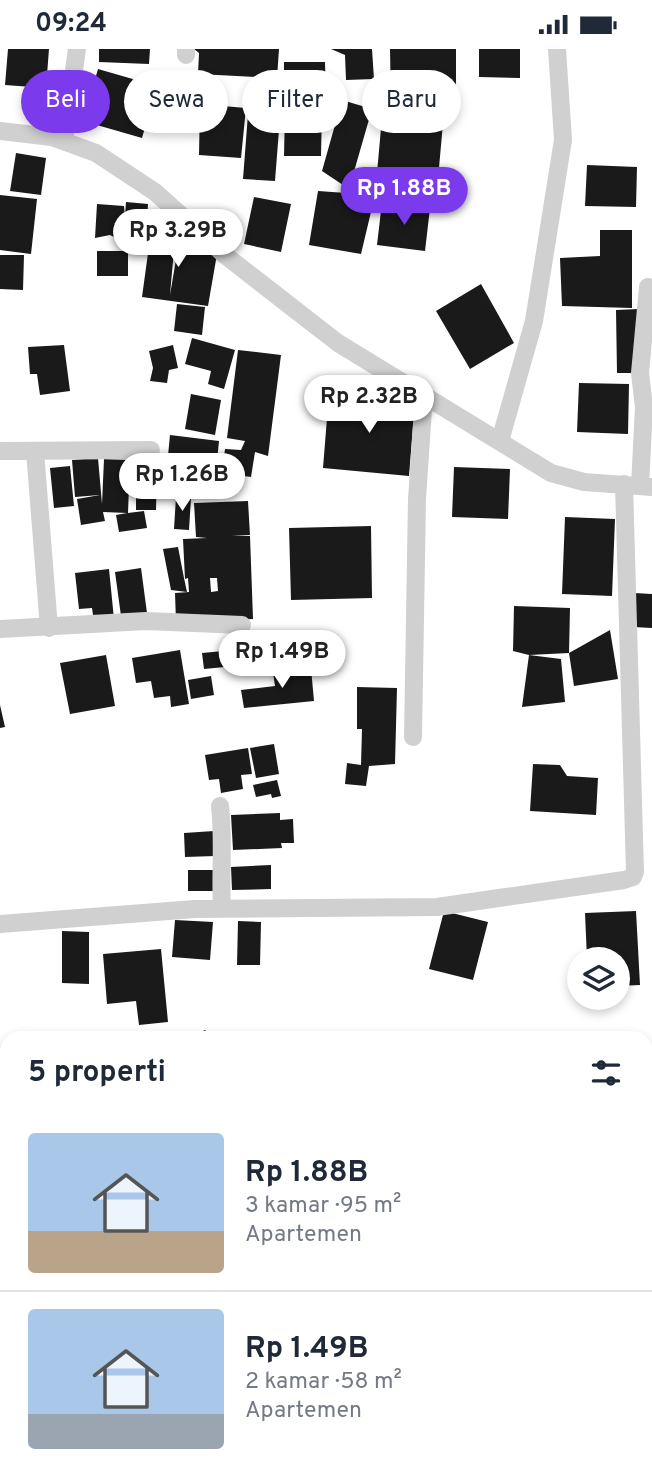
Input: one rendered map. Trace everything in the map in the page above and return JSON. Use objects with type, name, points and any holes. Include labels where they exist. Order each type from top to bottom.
[{"type":"street","points":[[64,141],[78,49]]},
{"type":"street","points":[[500,441],[534,321],[563,140],[557,49]]},
{"type":"street","points":[[0,131],[42,135],[96,153],[155,192],[226,255],[338,343],[551,473],[584,482],[639,486]]},
{"type":"street","points":[[0,924],[222,909],[437,907],[633,877],[639,486],[644,407],[640,373],[648,288]]},
{"type":"street","points":[[413,737],[417,499],[424,394]]},
{"type":"street","points":[[0,451],[151,450]]},
{"type":"street","points":[[35,451],[50,628]]},
{"type":"street","points":[[0,629],[146,621],[242,625]]},
{"type":"street","points":[[220,806],[223,829],[220,874],[222,909]]},
{"type":"building","points":[[8,49],[49,49],[47,70],[21,70],[21,86],[5,85]]},
{"type":"building","points":[[99,49],[150,49],[149,64],[99,62]]},
{"type":"building","points":[[194,49],[279,49],[278,70],[242,70],[242,76],[228,76],[228,70],[198,70],[199,53]]},
{"type":"building","points":[[331,49],[372,49],[373,70],[362,70],[362,79],[348,80],[345,55]]},
{"type":"building","points":[[390,49],[456,49],[456,70],[390,70]]},
{"type":"building","points":[[479,49],[520,49],[520,78],[479,77]]},
{"type":"building","points":[[284,62],[325,62],[325,70],[284,70]]},
{"type":"building","points":[[110,72],[124,76],[124,133],[110,129]]},
{"type":"building","points":[[348,102],[362,106],[362,133],[365,133],[349,189],[322,171],[333,133],[348,133]]},
{"type":"building","points":[[228,106],[242,108],[241,158],[199,155],[199,133],[228,133]]},
{"type":"building","points":[[125,133],[143,133],[142,138]]},
{"type":"building","points":[[247,133],[279,133],[275,181],[243,179]]},
{"type":"building","points":[[284,133],[322,133],[321,156],[284,156]]},
{"type":"building","points":[[381,133],[442,133],[436,201],[375,195]]},
{"type":"building","points":[[16,153],[46,158],[41,195],[10,191]]},
{"type":"building","points":[[587,165],[637,167],[636,207],[585,206]]},
{"type":"building","points":[[318,191],[375,195],[361,254],[309,245]]},
{"type":"building","points":[[0,195],[37,199],[31,254],[0,250]]},
{"type":"building","points":[[254,197],[291,204],[281,252],[244,244]]},
{"type":"building","points":[[126,202],[148,204],[146,238],[123,236],[122,241],[110,235],[95,238],[97,204],[124,206],[125,217]]},
{"type":"building","points":[[382,202],[430,208],[425,251],[377,245]]},
{"type":"building","points":[[152,224],[176,227],[170,295],[180,236],[217,254],[208,306],[142,297]]},
{"type":"building","points":[[600,230],[632,230],[632,308],[562,306],[560,258],[600,256]]},
{"type":"building","points":[[97,251],[128,251],[128,276],[97,276]]},
{"type":"building","points":[[0,255],[24,255],[23,290],[0,289]]},
{"type":"building","points":[[481,284],[514,343],[470,369],[436,311]]},
{"type":"building","points":[[177,304],[205,307],[202,335],[174,331]]},
{"type":"building","points":[[639,309],[640,373],[617,373],[616,310]]},
{"type":"building","points":[[192,338],[235,350],[224,389],[208,384],[211,371],[185,364]]},
{"type":"building","points":[[64,345],[70,391],[40,395],[37,374],[30,374],[28,347]]},
{"type":"building","points":[[173,345],[178,368],[169,370],[167,383],[150,381],[153,368],[149,351]]},
{"type":"building","points":[[238,350],[281,355],[268,456],[255,452],[251,477],[222,473],[225,449],[241,450],[245,441],[227,438]]},
{"type":"building","points":[[579,383],[629,384],[628,434],[577,432]]},
{"type":"building","points":[[329,393],[415,401],[409,476],[323,468]]},
{"type":"building","points":[[191,394],[221,400],[215,435],[185,429]]},
{"type":"building","points":[[170,435],[219,441],[216,471],[167,466]]},
{"type":"building","points":[[98,458],[102,504],[104,459],[130,460],[128,513],[144,511],[147,528],[119,532],[116,515],[127,513],[103,512],[105,521],[81,525],[77,499],[100,495],[75,497],[72,460]]},
{"type":"building","points":[[70,466],[74,506],[54,508],[50,468]]},
{"type":"building","points":[[454,467],[510,469],[508,519],[452,517]]},
{"type":"building","points":[[136,469],[157,469],[156,510],[136,510]]},
{"type":"building","points":[[176,497],[191,498],[189,530],[174,529]]},
{"type":"building","points":[[248,501],[250,535],[232,536],[250,536],[253,619],[176,622],[175,593],[189,592],[188,578],[185,579],[183,539],[207,538],[196,537],[194,503]],"holes":[[[210,578],[217,578],[218,591],[211,592]]]},
{"type":"building","points":[[565,517],[615,519],[612,596],[562,594]]},
{"type":"building","points":[[371,526],[372,598],[291,600],[289,528]]},
{"type":"building","points":[[178,547],[187,592],[171,590],[163,549]]},
{"type":"building","points":[[141,568],[147,613],[121,616],[115,572]]},
{"type":"building","points":[[109,569],[114,619],[94,622],[92,608],[79,609],[75,573]]},
{"type":"building","points":[[634,593],[652,594],[652,628],[633,627]]},
{"type":"building","points":[[514,606],[570,608],[569,653],[529,655],[513,651]]},
{"type":"building","points":[[610,630],[618,679],[574,686],[569,653]]},
{"type":"building","points":[[180,650],[189,704],[171,707],[170,696],[154,698],[151,681],[136,683],[132,658]]},
{"type":"building","points":[[234,650],[235,666],[204,669],[202,653]]},
{"type":"building","points":[[106,655],[115,706],[70,714],[60,663]]},
{"type":"building","points":[[529,655],[561,659],[565,702],[522,707]]},
{"type":"building","points":[[311,668],[314,701],[244,708],[241,690],[275,686],[273,672]]},
{"type":"building","points":[[211,676],[214,695],[191,699],[188,680]]},
{"type":"building","points":[[357,687],[397,688],[395,764],[369,766],[366,786],[345,784],[347,763],[361,765],[362,729],[357,729]]},
{"type":"building","points":[[0,705],[5,727],[0,728]]},
{"type":"building","points":[[274,744],[279,774],[256,778],[250,748]]},
{"type":"building","points":[[248,748],[252,774],[241,775],[243,789],[221,793],[219,779],[209,780],[205,755]]},
{"type":"building","points":[[533,764],[560,765],[567,776],[598,778],[596,815],[530,811]]},
{"type":"building","points":[[277,780],[281,796],[272,798],[271,794],[256,797],[253,785]]},
{"type":"building","points":[[280,813],[280,820],[293,819],[294,843],[281,843],[282,848],[233,850],[231,815]]},
{"type":"building","points":[[214,831],[215,856],[185,857],[184,833]]},
{"type":"building","points":[[271,865],[271,889],[232,890],[231,867]]},
{"type":"building","points":[[188,870],[213,870],[213,891],[188,891]]},
{"type":"building","points":[[444,911],[488,922],[473,980],[429,969]]},
{"type":"building","points":[[636,911],[640,985],[630,985],[630,947],[586,947],[585,913]]},
{"type":"building","points":[[175,920],[213,922],[210,960],[172,957]]},
{"type":"building","points":[[238,921],[261,922],[260,965],[237,965]]},
{"type":"building","points":[[62,931],[89,932],[89,984],[62,983]]},
{"type":"building","points":[[161,949],[168,1022],[139,1025],[136,1001],[107,1004],[103,954]]}]
